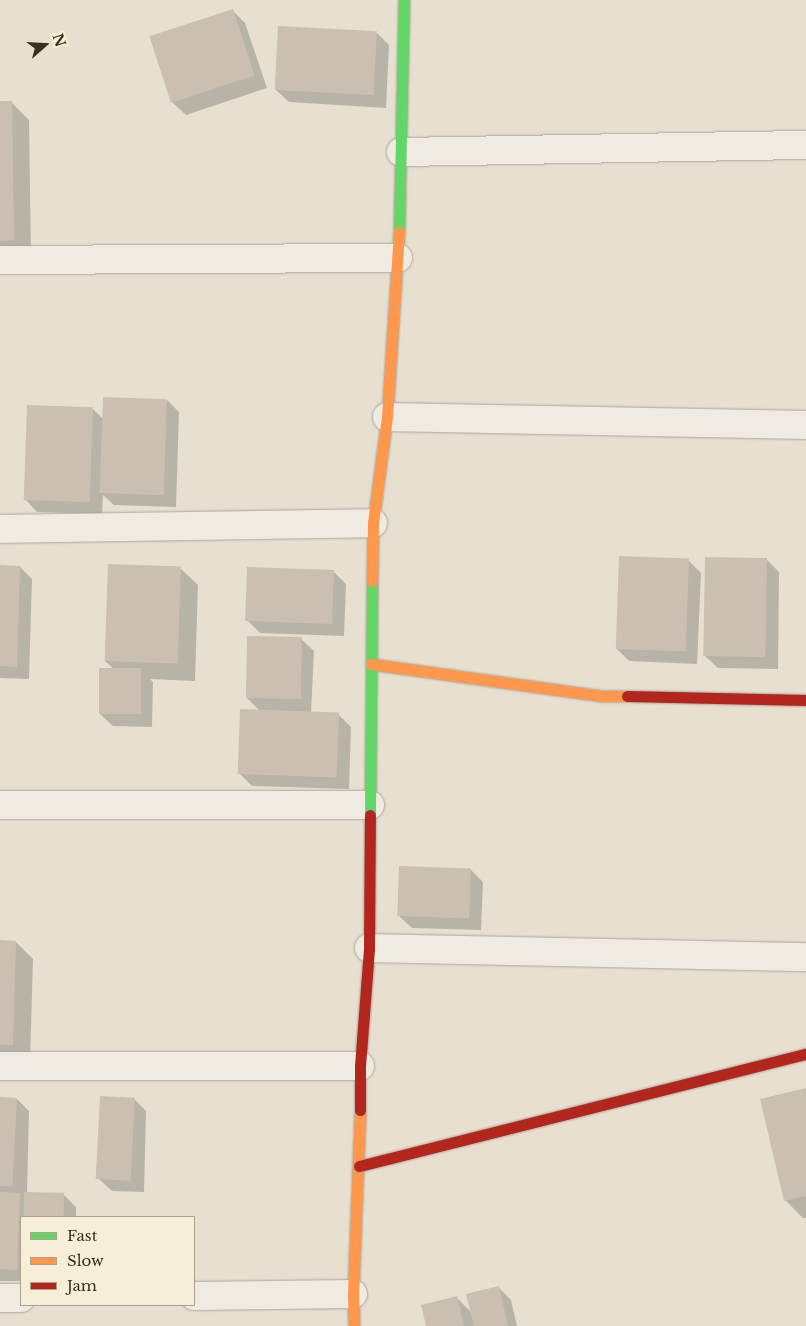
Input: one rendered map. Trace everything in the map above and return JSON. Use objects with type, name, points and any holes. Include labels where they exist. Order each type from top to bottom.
[{"type":"street","points":[[354,1326],[353,1294],[359,1166],[360,1066],[369,948],[372,523],[387,418],[398,258],[404,0]]},
{"type":"street","points":[[401,152],[806,145]]},
{"type":"street","points":[[0,260],[398,258]]},
{"type":"street","points":[[387,418],[806,425]]},
{"type":"street","points":[[0,529],[372,523]]},
{"type":"street","points":[[371,664],[603,696],[806,700]]},
{"type":"street","points":[[0,806],[370,805]]},
{"type":"street","points":[[369,948],[806,957]]},
{"type":"street","points":[[359,1166],[806,1054]]},
{"type":"street","points":[[0,1066],[360,1066]]},
{"type":"street","points":[[195,1296],[353,1294]]},
{"type":"street","points":[[0,1298],[20,1298]]},
{"type":"building","points":[[233,9],[255,76],[171,103],[149,36]]},
{"type":"building","points":[[278,26],[377,31],[374,95],[275,90]]},
{"type":"building","points":[[0,101],[12,101],[14,240],[0,241]]},
{"type":"building","points":[[103,397],[167,399],[164,495],[100,493]]},
{"type":"building","points":[[27,405],[93,407],[90,502],[24,500]]},
{"type":"building","points":[[619,556],[689,558],[686,651],[616,649]]},
{"type":"building","points":[[705,557],[767,558],[765,657],[703,656]]},
{"type":"building","points":[[108,564],[181,567],[178,663],[105,661]]},
{"type":"building","points":[[0,565],[20,566],[17,667],[0,666]]},
{"type":"building","points":[[247,567],[334,570],[332,624],[245,621]]},
{"type":"building","points":[[247,636],[302,637],[301,699],[246,698]]},
{"type":"building","points":[[99,668],[141,668],[141,714],[99,714]]},
{"type":"building","points":[[240,709],[339,712],[337,777],[238,774]]},
{"type":"building","points":[[399,866],[471,869],[469,918],[397,916]]},
{"type":"building","points":[[0,940],[16,941],[13,1045],[0,1045]]},
{"type":"building","points":[[806,1088],[806,1196],[784,1201],[760,1099]]},
{"type":"building","points":[[100,1096],[135,1098],[131,1181],[96,1179]]},
{"type":"building","points":[[0,1097],[17,1098],[12,1187],[0,1186]]},
{"type":"building","points":[[0,1192],[20,1193],[17,1270],[0,1269]]},
{"type":"building","points":[[24,1192],[64,1193],[64,1216],[24,1216]]},
{"type":"building","points":[[499,1286],[508,1326],[474,1326],[466,1294]]},
{"type":"building","points":[[457,1296],[464,1326],[426,1326],[421,1305]]},
{"type":"traffic: fast","points":[[399,231],[404,0]]},
{"type":"traffic: fast","points":[[370,815],[372,581]]},
{"type":"traffic: slow","points":[[372,581],[373,523],[387,417],[399,231]]},
{"type":"traffic: slow","points":[[371,664],[603,696],[627,696]]},
{"type":"traffic: slow","points":[[354,1326],[353,1294],[360,1110]]},
{"type":"traffic: jam","points":[[627,696],[806,700]]},
{"type":"traffic: jam","points":[[360,1110],[360,1066],[369,948],[370,815]]},
{"type":"traffic: jam","points":[[359,1166],[806,1054]]}]
